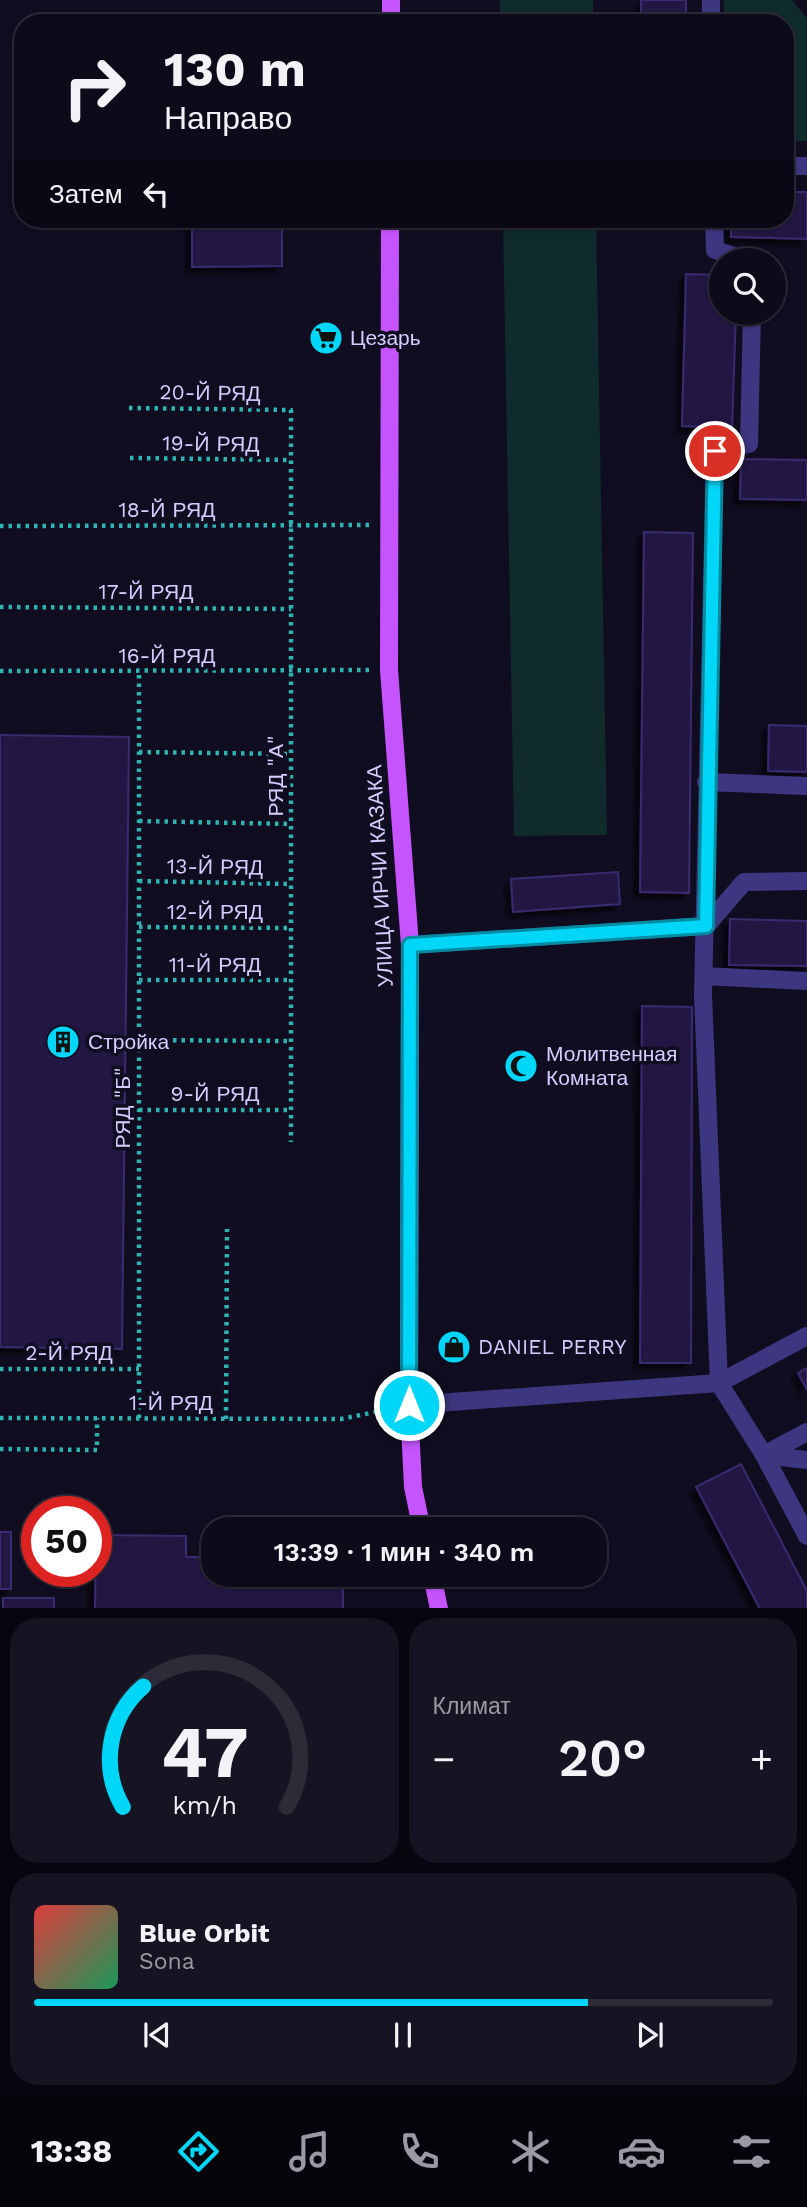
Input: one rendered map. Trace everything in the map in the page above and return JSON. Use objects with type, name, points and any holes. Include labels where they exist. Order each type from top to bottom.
[{"type":"main road","name":"УЛИЦА ИРЧИ КАЗАКА","points":[[390,228],[389,670],[410,945],[409,1405],[413,1487],[419,1517]]},
{"type":"main road","points":[[435,1587],[439,1608]]},
{"type":"street","points":[[714,228],[715,248]]},
{"type":"street","points":[[752,325],[749,444],[715,451],[704,976],[719,1383],[764,1455],[807,1536]]},
{"type":"street","points":[[706,782],[807,786]]},
{"type":"street","points":[[410,945],[706,926],[744,882],[807,881]]},
{"type":"street","points":[[704,976],[807,981]]},
{"type":"street","points":[[409,1405],[719,1383],[807,1336]]},
{"type":"street","points":[[764,1455],[807,1432]]},
{"type":"street","points":[[764,1455],[807,1460]]},
{"type":"path","name":"20-Й РЯД","points":[[129,408],[291,410]]},
{"type":"path","name":"РЯД \"А\"","points":[[291,410],[291,1142]]},
{"type":"path","name":"19-Й РЯД","points":[[130,458],[291,460]]},
{"type":"path","name":"18-Й РЯД","points":[[0,526],[390,525]]},
{"type":"path","name":"17-Й РЯД","points":[[0,607],[291,609]]},
{"type":"path","name":"16-Й РЯД","points":[[0,671],[389,670]]},
{"type":"path","name":"РЯД \"Б\"","points":[[139,671],[139,1418]]},
{"type":"path","points":[[139,752],[291,754]]},
{"type":"path","points":[[139,821],[292,824]]},
{"type":"path","name":"13-Й РЯД","points":[[139,881],[291,884]]},
{"type":"path","name":"12-Й РЯД","points":[[139,927],[292,928]]},
{"type":"path","name":"11-Й РЯД","points":[[139,980],[292,980]]},
{"type":"path","points":[[139,1040],[292,1041]]},
{"type":"path","name":"9-Й РЯД","points":[[139,1110],[292,1110]]},
{"type":"path","points":[[226,1419],[227,1228]]},
{"type":"path","name":"2-Й РЯД","points":[[0,1369],[139,1369]]},
{"type":"path","name":"1-Й РЯД","points":[[0,1418],[341,1419],[409,1405]]},
{"type":"path","points":[[0,1449],[97,1450],[97,1419]]},
{"type":"green space","points":[[500,0],[593,0],[593,14],[500,14]]},
{"type":"green space","points":[[724,0],[792,0],[807,18],[807,141],[794,141],[794,14],[724,14]]},
{"type":"green space","points":[[503,228],[596,228],[607,835],[514,836]]},
{"type":"building","points":[[641,0],[686,0],[686,14],[641,14]]},
{"type":"building","points":[[794,192],[807,192],[807,239],[731,237],[731,228],[794,228]]},
{"type":"building","points":[[192,228],[282,228],[282,266],[192,267]]},
{"type":"building","points":[[686,274],[709,275],[709,325],[736,325],[732,428],[682,426]]},
{"type":"building","points":[[741,459],[807,460],[807,500],[740,499]]},
{"type":"building","points":[[644,532],[693,533],[689,893],[640,892]]},
{"type":"building","points":[[769,725],[807,726],[807,772],[768,771]]},
{"type":"building","name":"Стройка","points":[[0,735],[129,737],[122,1349],[0,1347]]},
{"type":"building","points":[[618,872],[620,904],[513,912],[511,879]]},
{"type":"building","points":[[730,919],[807,921],[807,966],[729,965]]},
{"type":"building","points":[[642,1006],[692,1007],[691,1363],[640,1363]]},
{"type":"building","points":[[807,1368],[807,1390],[798,1373]]},
{"type":"building","points":[[741,1464],[807,1591],[807,1608],[759,1608],[696,1487]]},
{"type":"building","points":[[0,1532],[11,1532],[11,1589],[0,1589]]},
{"type":"building","points":[[112,1535],[186,1536],[186,1557],[201,1557],[201,1587],[343,1587],[343,1608],[95,1608],[95,1587],[112,1587]]},
{"type":"building","points":[[3,1598],[54,1598],[54,1608],[3,1608]]},
{"type":"place","name":"Цезарь","points":[[326,338]]},
{"type":"place","name":"Стройка","points":[[63,1042]]},
{"type":"place","name":"Молитвенная Комната","points":[[521,1066]]},
{"type":"place","name":"DANIEL PERRY","points":[[454,1347]]},
{"type":"route","points":[[409,1405],[410,945],[706,926],[706,782],[715,451]]}]
